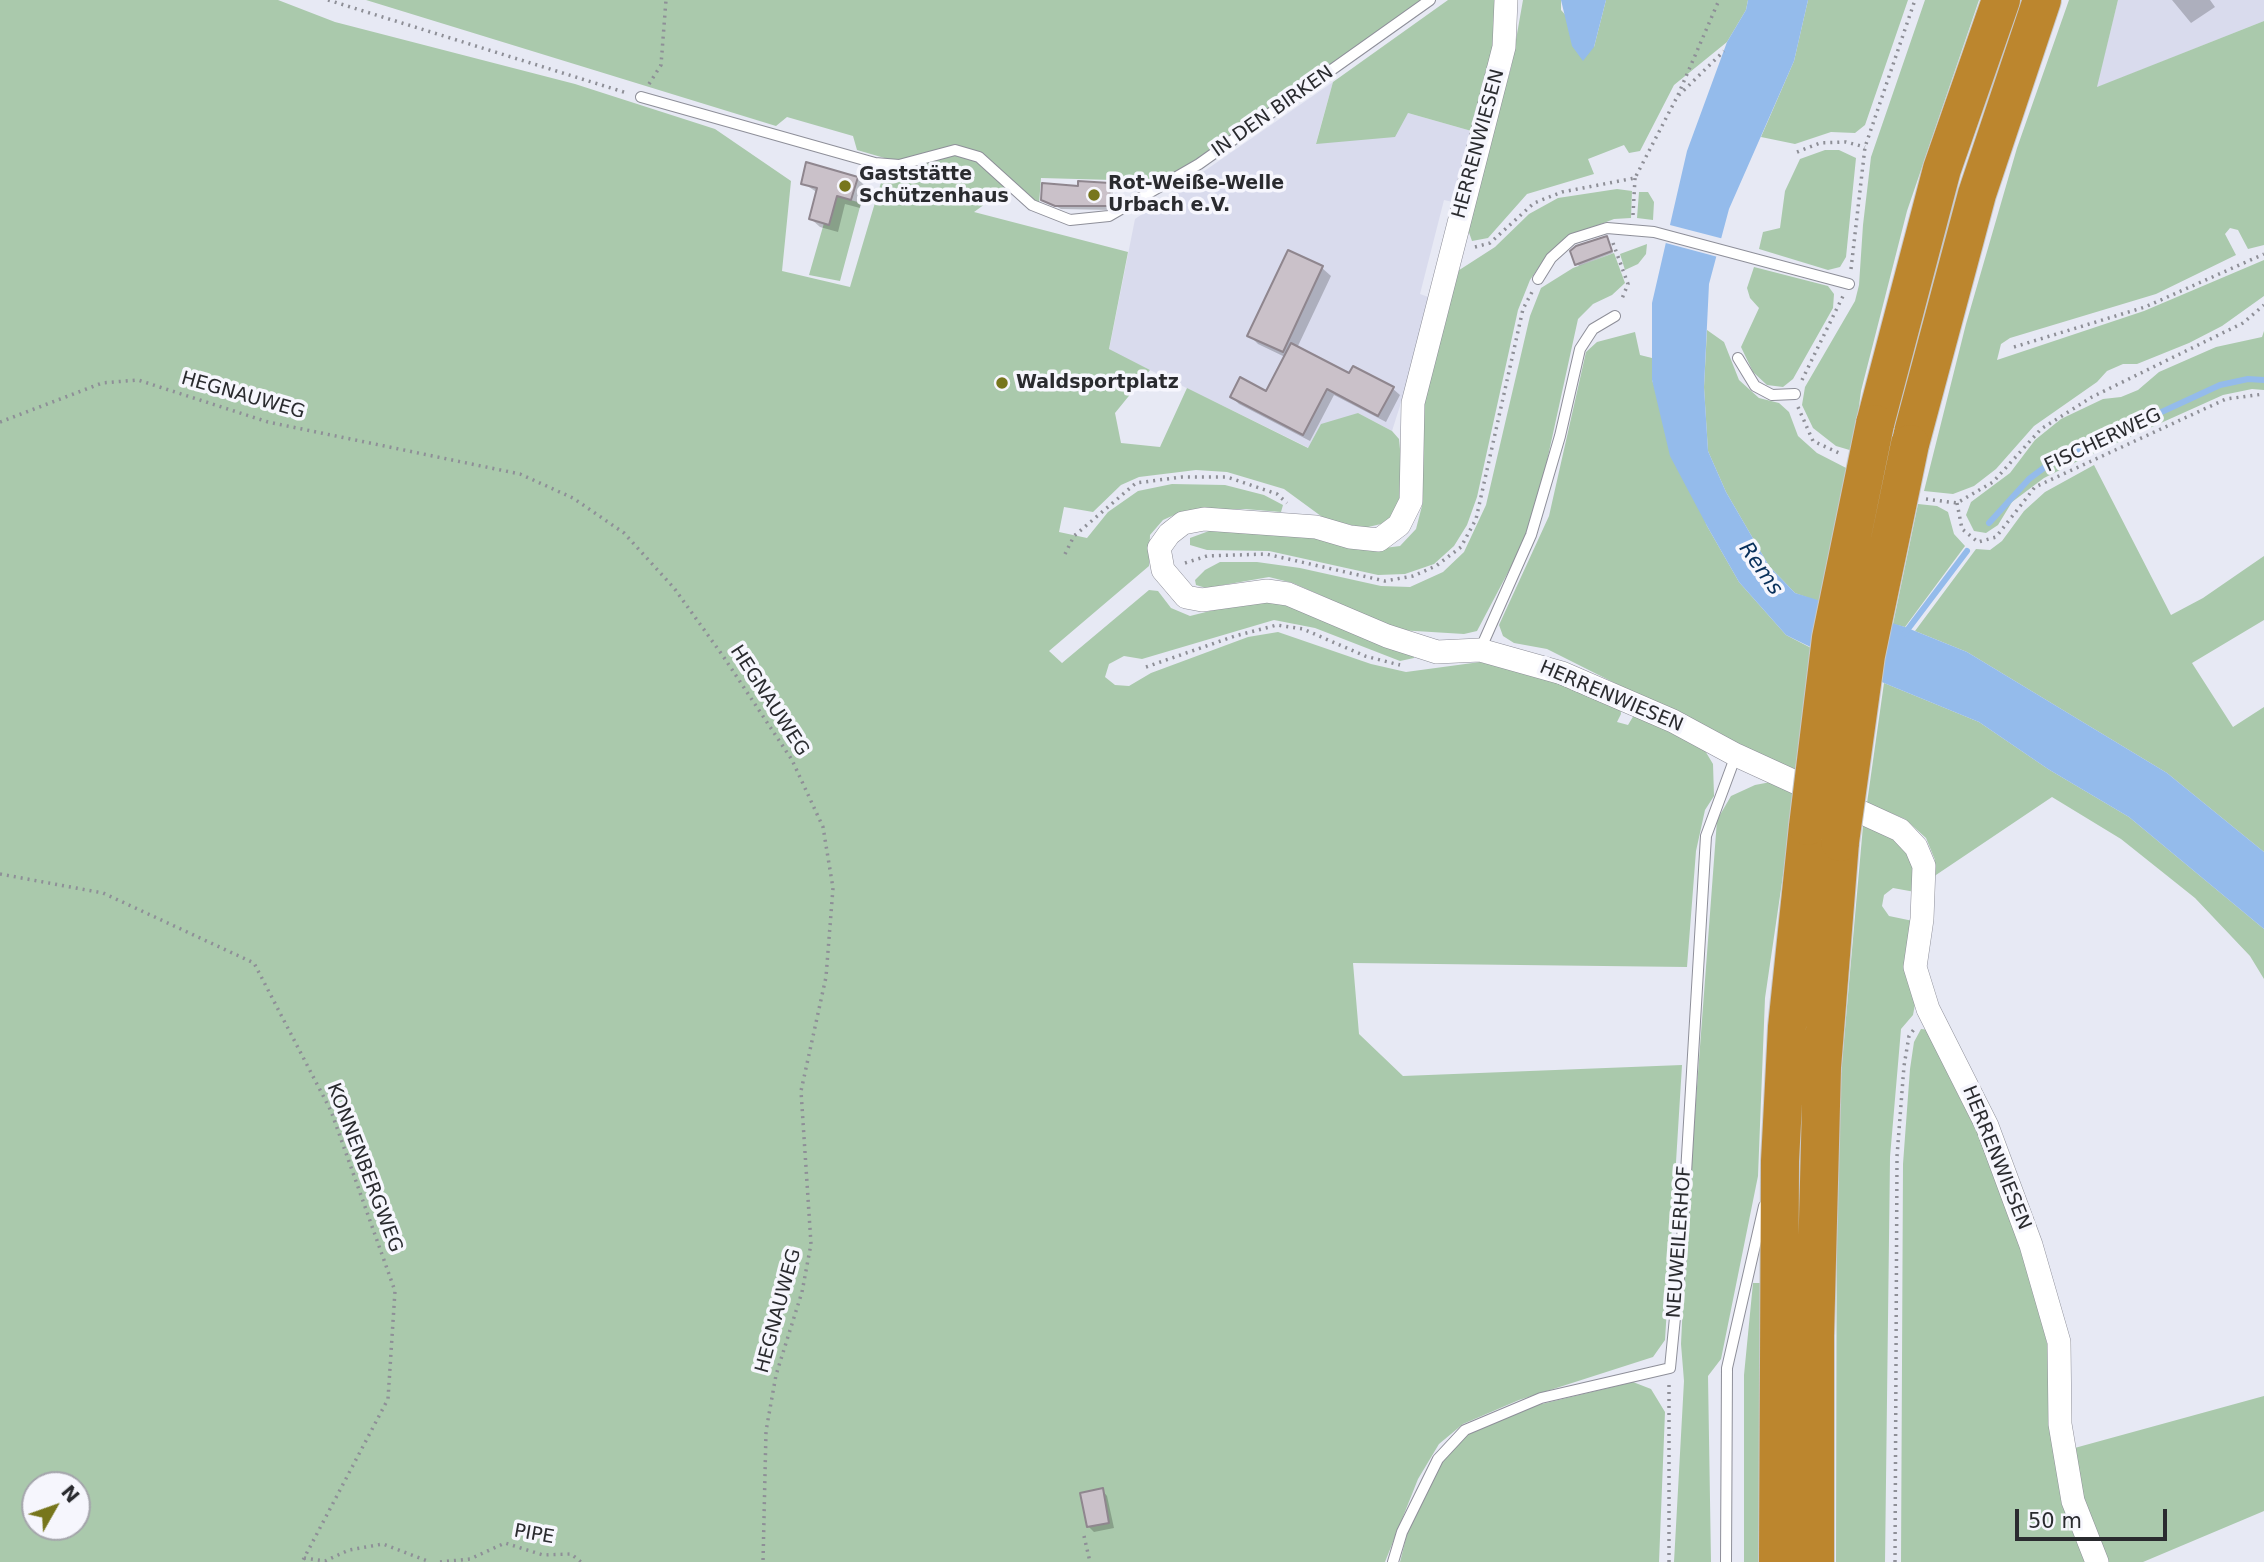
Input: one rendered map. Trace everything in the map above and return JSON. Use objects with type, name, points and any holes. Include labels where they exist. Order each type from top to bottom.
[{"type":"highway","points":[[1815,1562],[1815,1336],[1822,1067],[1824,834],[1831,638],[1875,424],[1942,169],[2001,0]]},
{"type":"highway","points":[[1778,1562],[1780,1161],[1787,1027],[1824,834],[1866,655],[1910,444],[1977,194],[2042,0]]},
{"type":"street","name":"HERRENWIESEN","points":[[1506,0],[1504,47],[1413,403],[1411,502],[1399,525],[1379,540],[1350,537],[1316,527],[1204,519],[1183,523],[1169,534],[1159,548],[1163,570],[1186,597],[1202,600],[1267,591],[1288,594],[1387,636],[1437,652],[1480,650],[1562,673],[1673,722],[1736,755],[1900,830],[1916,847],[1924,866],[1922,919],[1915,967],[1928,1009],[1987,1126],[2031,1245],[2059,1342],[2060,1424],[2073,1502],[2097,1562]]},
{"type":"lane","name":"IN DEN BIRKEN","points":[[640,97],[875,163],[899,165],[955,150],[979,157],[1032,205],[1070,220],[1110,216],[1199,164],[1430,0]]},
{"type":"lane","points":[[1538,279],[1551,257],[1572,239],[1607,228],[1633,228],[1849,284]]},
{"type":"lane","points":[[1480,650],[1531,536],[1560,436],[1580,349],[1593,330],[1615,316]]},
{"type":"lane","points":[[1738,358],[1755,386],[1772,395],[1795,394]]},
{"type":"lane","name":"NEUWEILERHOF","points":[[1670,1368],[1681,1257],[1706,836],[1736,755]]},
{"type":"lane","points":[[1726,1562],[1727,1367],[1762,1213],[1780,1161]]},
{"type":"lane","points":[[1393,1562],[1402,1532],[1438,1459],[1465,1430],[1541,1398],[1670,1368]]},
{"type":"path","points":[[328,0],[640,97],[661,65],[666,0]]},
{"type":"path","points":[[1633,228],[1635,178],[1677,97],[1719,0]]},
{"type":"path","points":[[1677,97],[1724,51]]},
{"type":"path","points":[[1797,152],[1820,143],[1846,142],[1865,147]]},
{"type":"path","points":[[1452,245],[1479,247],[1490,243],[1534,203],[1562,192],[1635,178]]},
{"type":"path","points":[[1607,228],[1628,284],[1615,316]]},
{"type":"path","points":[[2014,347],[2145,307],[2264,254]]},
{"type":"path","name":"HEGNAUWEG","points":[[0,422],[102,383],[138,380],[268,422],[520,474],[573,498],[624,533],[674,588],[792,760],[823,827],[833,888],[826,977],[801,1091],[811,1244],[802,1292],[776,1375],[766,1431],[763,1562]]},
{"type":"path","name":"FISCHERWEG","points":[[1958,503],[1962,529],[1978,542],[1996,537],[2035,487],[2226,399],[2264,394]]},
{"type":"path","points":[[1065,554],[1074,536],[1136,483],[1182,477],[1227,477],[1277,494],[1316,527]]},
{"type":"path","points":[[1146,667],[1235,636],[1277,625],[1303,629],[1365,656],[1404,666]]},
{"type":"path","name":"KONNENBERGWEG","points":[[0,874],[103,893],[254,962],[331,1111],[395,1291],[388,1399],[303,1560]]},
{"type":"path","points":[[1895,1562],[1897,1156],[1909,1035],[1928,1009]]},
{"type":"path","points":[[1669,1562],[1670,1368]]},
{"type":"path","points":[[1084,1536],[1090,1562]]},
{"type":"path","name":"PIPE","points":[[440,1562],[470,1559],[505,1543],[543,1555],[571,1554],[581,1562]]},
{"type":"path","points":[[303,1560],[325,1560],[349,1550],[383,1544],[430,1562]]},
{"type":"shaded area","points":[[2118,0],[2264,0],[2264,21],[2096,88]]},
{"type":"shaded area","points":[[1333,82],[1316,143],[1408,113],[1475,132],[1457,203],[1444,200],[1420,294],[1434,299],[1392,431],[1358,413],[1309,448],[1109,350],[1135,219]]},
{"type":"green space","points":[[0,0],[278,0],[335,22],[575,84],[715,129],[791,181],[782,271],[850,287],[888,159],[857,150],[853,136],[787,117],[776,126],[366,0],[1424,0],[1197,161],[1140,191],[1113,180],[1041,178],[1039,204],[1014,183],[974,212],[1128,252],[1109,349],[1150,370],[1115,413],[1121,443],[1160,447],[1187,388],[1308,448],[1321,424],[1358,413],[1392,431],[1399,439],[1404,489],[1395,514],[1381,524],[1364,528],[1325,519],[1284,489],[1227,472],[1196,470],[1139,477],[1121,485],[1093,512],[1064,507],[1059,532],[1087,538],[1108,512],[1138,491],[1172,484],[1225,485],[1264,495],[1283,505],[1281,512],[1245,509],[1183,511],[1163,520],[1150,535],[1149,566],[1049,651],[1062,663],[1149,590],[1158,591],[1171,608],[1190,616],[1238,604],[1272,601],[1317,613],[1414,653],[1414,658],[1400,661],[1315,628],[1274,620],[1142,659],[1124,656],[1109,664],[1105,677],[1115,685],[1129,686],[1151,673],[1248,637],[1278,632],[1371,664],[1406,672],[1480,662],[1568,683],[1620,702],[1621,714],[1617,722],[1628,725],[1634,715],[1645,712],[1704,749],[1713,764],[1714,796],[1705,810],[1696,851],[1687,967],[1353,963],[1359,1034],[1403,1076],[1682,1065],[1665,1340],[1653,1357],[1519,1400],[1463,1424],[1439,1444],[1418,1479],[1385,1562],[0,1562]]},
{"type":"green space","points":[[1448,0],[1503,0],[1475,132],[1408,113],[1395,137],[1316,144],[1333,82]]},
{"type":"green space","points":[[1523,0],[1561,0],[1561,10],[1594,47],[1606,0],[1748,0],[1746,10],[1727,42],[1674,85],[1640,151],[1629,153],[1624,145],[1588,159],[1594,174],[1527,194],[1488,238],[1472,241],[1466,224],[1511,68]]},
{"type":"green space","points":[[1808,0],[1908,0],[1865,125],[1855,133],[1831,132],[1795,144],[1761,137],[1794,61]]},
{"type":"green space","points":[[1925,0],[1979,0],[1907,211],[1861,391],[1853,451],[1836,446],[1813,428],[1802,405],[1805,387],[1855,301],[1859,285],[1871,157]]},
{"type":"green space","points":[[2069,0],[2118,0],[2097,87],[2264,21],[2264,245],[2248,249],[2238,230],[2230,228],[2225,234],[2236,255],[2156,294],[2010,338],[2001,344],[1997,360],[2144,311],[2264,260],[2264,296],[2222,326],[2189,343],[2137,364],[2123,364],[2107,371],[2097,382],[2034,426],[1996,469],[1974,486],[1953,494],[1924,491],[1966,324],[2017,148]]},
{"type":"green space","points":[[1825,150],[1839,150],[1856,158],[1846,257],[1840,267],[1828,270],[1759,249],[1763,232],[1780,228],[1785,191],[1800,159]]},
{"type":"green space","points":[[1617,189],[1632,191],[1631,218],[1614,219],[1570,236],[1545,258],[1530,280],[1518,310],[1477,497],[1467,525],[1454,546],[1434,564],[1405,574],[1378,575],[1269,551],[1207,550],[1190,545],[1190,538],[1209,531],[1261,528],[1377,549],[1400,546],[1416,529],[1423,502],[1420,459],[1423,410],[1450,276],[1495,247],[1529,214],[1558,198]]},
{"type":"green space","points":[[1639,192],[1648,192],[1654,202],[1653,220],[1637,218]]},
{"type":"green space","points":[[837,196],[861,203],[840,281],[809,275],[824,223]]},
{"type":"green space","points":[[1647,244],[1646,254],[1638,264],[1625,270],[1620,254]]},
{"type":"green space","points":[[1614,253],[1625,283],[1612,295],[1593,304],[1578,319],[1540,493],[1523,544],[1477,631],[1464,634],[1399,630],[1293,583],[1269,577],[1206,588],[1196,585],[1195,580],[1205,570],[1220,562],[1257,562],[1300,568],[1381,586],[1410,587],[1443,572],[1464,552],[1486,505],[1530,316],[1541,288],[1573,268]]},
{"type":"green space","points":[[1754,267],[1828,286],[1834,294],[1833,308],[1793,379],[1783,387],[1767,385],[1753,372],[1741,347],[1759,308],[1750,298],[1747,288]]},
{"type":"green space","points":[[1707,330],[1724,342],[1739,380],[1759,398],[1779,403],[1789,412],[1798,436],[1817,453],[1852,471],[1825,604],[1795,593],[1769,566],[1726,492],[1708,451],[1704,387]]},
{"type":"green space","points":[[2264,331],[2264,390],[2252,389],[2223,395],[2092,454],[2044,478],[2012,502],[1998,525],[1986,533],[1974,531],[1966,515],[1971,502],[2010,473],[2035,440],[2061,419],[2103,399],[2121,397],[2138,390],[2159,372],[2216,347],[2262,337]]},
{"type":"green space","points":[[1635,332],[1640,355],[1652,358],[1652,380],[1707,526],[1739,582],[1786,635],[1813,649],[1795,770],[1740,746],[1547,649],[1514,643],[1503,636],[1499,625],[1549,516],[1586,352],[1597,342]]},
{"type":"green space","points":[[2094,465],[2171,615],[2203,598],[2264,556],[2264,620],[2192,663],[2233,727],[2264,707],[2264,852],[2167,773],[1967,652],[1915,631],[1976,549],[1990,550],[2002,541],[2024,511],[2045,492]]},
{"type":"green space","points":[[1918,504],[1937,506],[1948,512],[1954,534],[1965,546],[1905,627],[1893,624]]},
{"type":"green space","points":[[1884,683],[1979,722],[2048,769],[2129,817],[2264,929],[2264,979],[2250,956],[2195,898],[2121,839],[2052,797],[1933,877],[1935,860],[1926,838],[1905,819],[1867,803]]},
{"type":"green space","points":[[1776,781],[1796,787],[1765,998],[1758,1176],[1721,1359],[1708,1376],[1711,1562],[1674,1562],[1684,1381],[1681,1344],[1687,1220],[1717,820],[1731,796],[1755,785]]},
{"type":"green space","points":[[1863,826],[1890,837],[1906,850],[1916,872],[1915,892],[1893,888],[1884,895],[1882,906],[1889,916],[1913,921],[1916,999],[1913,1015],[1901,1029],[1890,1157],[1885,1562],[1836,1562],[1837,1119]]},
{"type":"green space","points":[[1921,1029],[1931,1030],[1971,1102],[2037,1293],[2090,1562],[1901,1562],[1903,1164],[1910,1069],[1914,1042]]},
{"type":"green space","points":[[1753,1283],[1760,1283],[1762,1562],[1744,1562],[1744,1375]]},
{"type":"green space","points":[[1633,1382],[1651,1389],[1665,1412],[1659,1562],[1400,1562],[1408,1530],[1443,1460],[1469,1432],[1525,1408]]},
{"type":"green space","points":[[2264,1396],[2264,1511],[2143,1562],[2106,1562],[2085,1510],[2071,1449]]},
{"type":"water","points":[[1561,0],[1606,0],[1594,47],[1583,61],[1572,46]]},
{"type":"water","name":"Rems","points":[[1748,0],[1808,0],[1794,61],[1729,209],[1709,284],[1704,387],[1708,451],[1726,492],[1769,566],[1795,593],[1905,627],[1967,652],[2167,773],[2264,852],[2264,929],[2129,817],[2048,769],[1979,722],[1884,683],[1786,635],[1739,582],[1707,526],[1670,456],[1652,380],[1652,303],[1687,151],[1727,42],[1746,10]]},
{"type":"pier","points":[[1666,224],[1724,239],[1718,257],[1662,242]]},
{"type":"building","points":[[806,162],[858,177],[851,200],[837,196],[829,225],[809,219],[817,188],[801,184]]},
{"type":"building","points":[[1078,181],[1110,183],[1109,206],[1055,206],[1041,200],[1042,183],[1078,186]]},
{"type":"building","points":[[1607,236],[1612,251],[1575,265],[1570,251],[1576,246]]},
{"type":"building","points":[[1288,250],[1323,266],[1283,352],[1247,336]]},
{"type":"building","points":[[1291,343],[1349,373],[1353,366],[1394,387],[1378,416],[1327,389],[1303,435],[1230,397],[1240,377],[1266,391]]},
{"type":"building","points":[[1103,1488],[1109,1523],[1087,1527],[1080,1493]]},
{"type":"waterway","points":[[1989,523],[2029,479],[2049,464],[2220,385],[2248,379],[2264,380]]},
{"type":"waterway","points":[[1905,633],[1967,551]]},
{"type":"place","name":"Gaststätte Schützenhaus","points":[[845,186]]},
{"type":"place","name":"Rot-Weiße-Welle Urbach e.V.","points":[[1094,195]]},
{"type":"place","name":"Waldsportplatz","points":[[1002,383]]}]
